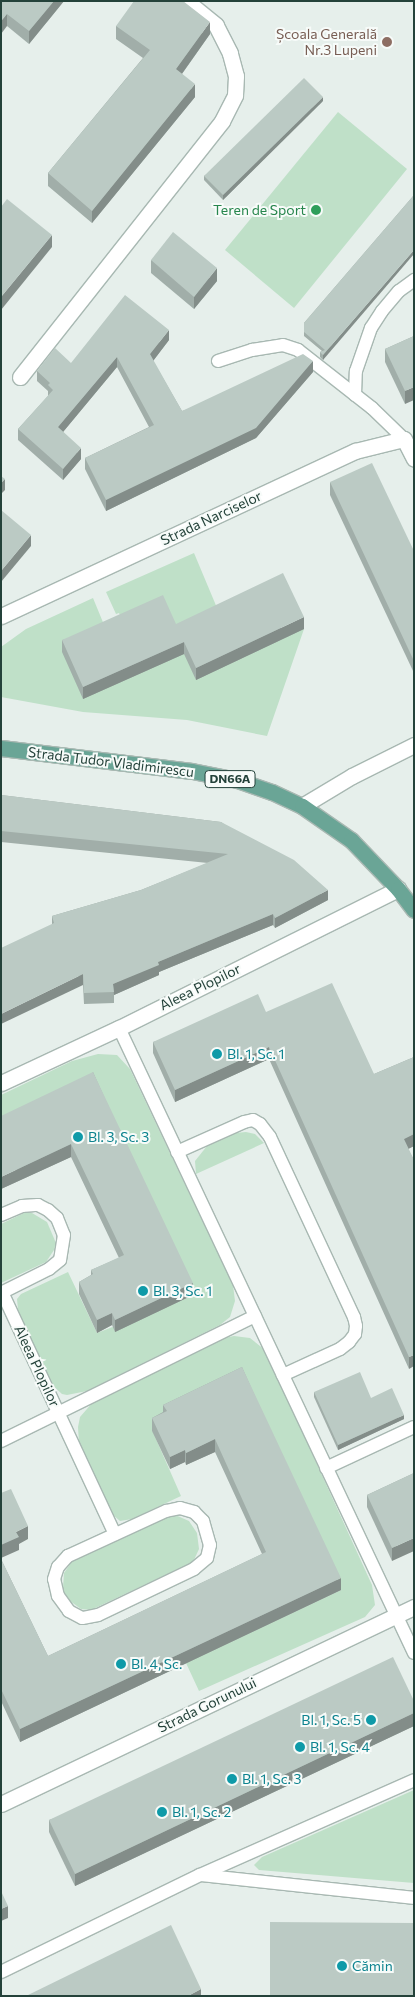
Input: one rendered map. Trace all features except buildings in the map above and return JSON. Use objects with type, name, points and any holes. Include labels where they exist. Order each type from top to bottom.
[{"type":"main road","name":"Strada Tudor Vladimirescu","points":[[1,748],[192,771],[237,780],[302,806],[351,840],[398,889],[414,910]]},
{"type":"street","points":[[20,377],[222,121],[235,95],[236,76],[230,53],[216,25],[186,1]]},
{"type":"street","points":[[409,437],[414,459]]},
{"type":"street","name":"Strada Narciselor","points":[[1,616],[355,451],[409,437]]},
{"type":"street","points":[[302,806],[352,776],[414,745]]},
{"type":"street","name":"Aleea Plopilor","points":[[1,1083],[119,1028],[398,889]]},
{"type":"street","name":"Strada Gorunului","points":[[1,1804],[414,1607]]},
{"type":"lane","points":[[355,395],[356,371],[371,328],[399,291],[414,280]]},
{"type":"lane","points":[[218,361],[252,350],[283,345],[298,350],[409,437]]},
{"type":"lane","points":[[119,1028],[414,1653]]},
{"type":"lane","points":[[177,1152],[244,1122],[253,1120],[260,1124],[270,1137],[354,1317],[356,1326],[355,1334],[349,1342],[283,1375]]},
{"type":"lane","name":"Aleea Plopilor","points":[[1,1215],[22,1206],[38,1205],[48,1210],[57,1218],[64,1235],[60,1260],[48,1269],[2,1292],[58,1414]]},
{"type":"lane","points":[[1,1442],[255,1316]]},
{"type":"lane","points":[[58,1414],[115,1534]]},
{"type":"lane","points":[[326,1468],[414,1427]]},
{"type":"lane","points":[[180,1508],[194,1512],[204,1521],[210,1545],[207,1558],[194,1569],[98,1615],[82,1618],[69,1611],[58,1596],[54,1579],[58,1566],[68,1556],[115,1534],[166,1511],[180,1508]]},
{"type":"lane","points":[[1,1972],[200,1875],[414,1780]]},
{"type":"lane","points":[[200,1875],[414,1898]]},
{"type":"green space","name":"Teren de Sport","points":[[338,112],[407,169],[294,308],[225,250]]},
{"type":"green space","points":[[194,553],[220,615],[176,636],[124,624],[119,613],[116,614],[106,592]]},
{"type":"green space","points":[[93,598],[107,632],[184,654],[304,629],[267,736],[187,720],[83,712],[1,697],[1,647],[26,629]]},
{"type":"green space","points":[[98,1054],[117,1055],[130,1069],[233,1285],[235,1301],[230,1317],[220,1325],[87,1391],[67,1395],[62,1394],[50,1383],[18,1310],[17,1299],[21,1294],[68,1272],[97,1333],[192,1296],[93,1085],[1,1129],[1,1095],[72,1061]]},
{"type":"green space","points":[[246,1132],[255,1134],[264,1143],[196,1174],[195,1161],[207,1146],[235,1133]]},
{"type":"green space","points":[[24,1213],[32,1213],[47,1222],[56,1243],[54,1250],[46,1262],[1,1283],[1,1224]]},
{"type":"green space","points":[[234,1336],[250,1338],[265,1350],[372,1585],[375,1605],[365,1617],[199,1691],[186,1663],[341,1590],[265,1428],[152,1430],[181,1496],[132,1519],[120,1521],[112,1514],[79,1444],[78,1427],[80,1417],[93,1402],[224,1338]]},
{"type":"green space","points":[[173,1514],[189,1521],[197,1533],[199,1549],[193,1562],[91,1610],[81,1609],[66,1598],[63,1588],[64,1573],[73,1560]]},
{"type":"green space","points":[[414,1790],[414,1883],[259,1870],[254,1865],[262,1857]]},
{"type":"place","name":"Școala Generală Nr.3 Lupeni","points":[[387,42]]},
{"type":"place","name":"Teren de Sport","points":[[316,210]]},
{"type":"place","name":"Bl. 1, Sc. 1","points":[[217,1054]]},
{"type":"place","name":"Bl. 3, Sc. 3","points":[[78,1137]]},
{"type":"place","name":"Bl. 3, Sc. 1","points":[[143,1291]]},
{"type":"place","name":"Bl. 4, Sc.","points":[[121,1664]]},
{"type":"place","name":"Bl. 1, Sc. 5","points":[[371,1720]]},
{"type":"place","name":"Bl. 1, Sc. 4","points":[[300,1747]]},
{"type":"place","name":"Bl. 1, Sc. 3","points":[[232,1779]]},
{"type":"place","name":"Bl. 1, Sc. 2","points":[[162,1812]]},
{"type":"place","name":"Cămin","points":[[342,1966]]}]
